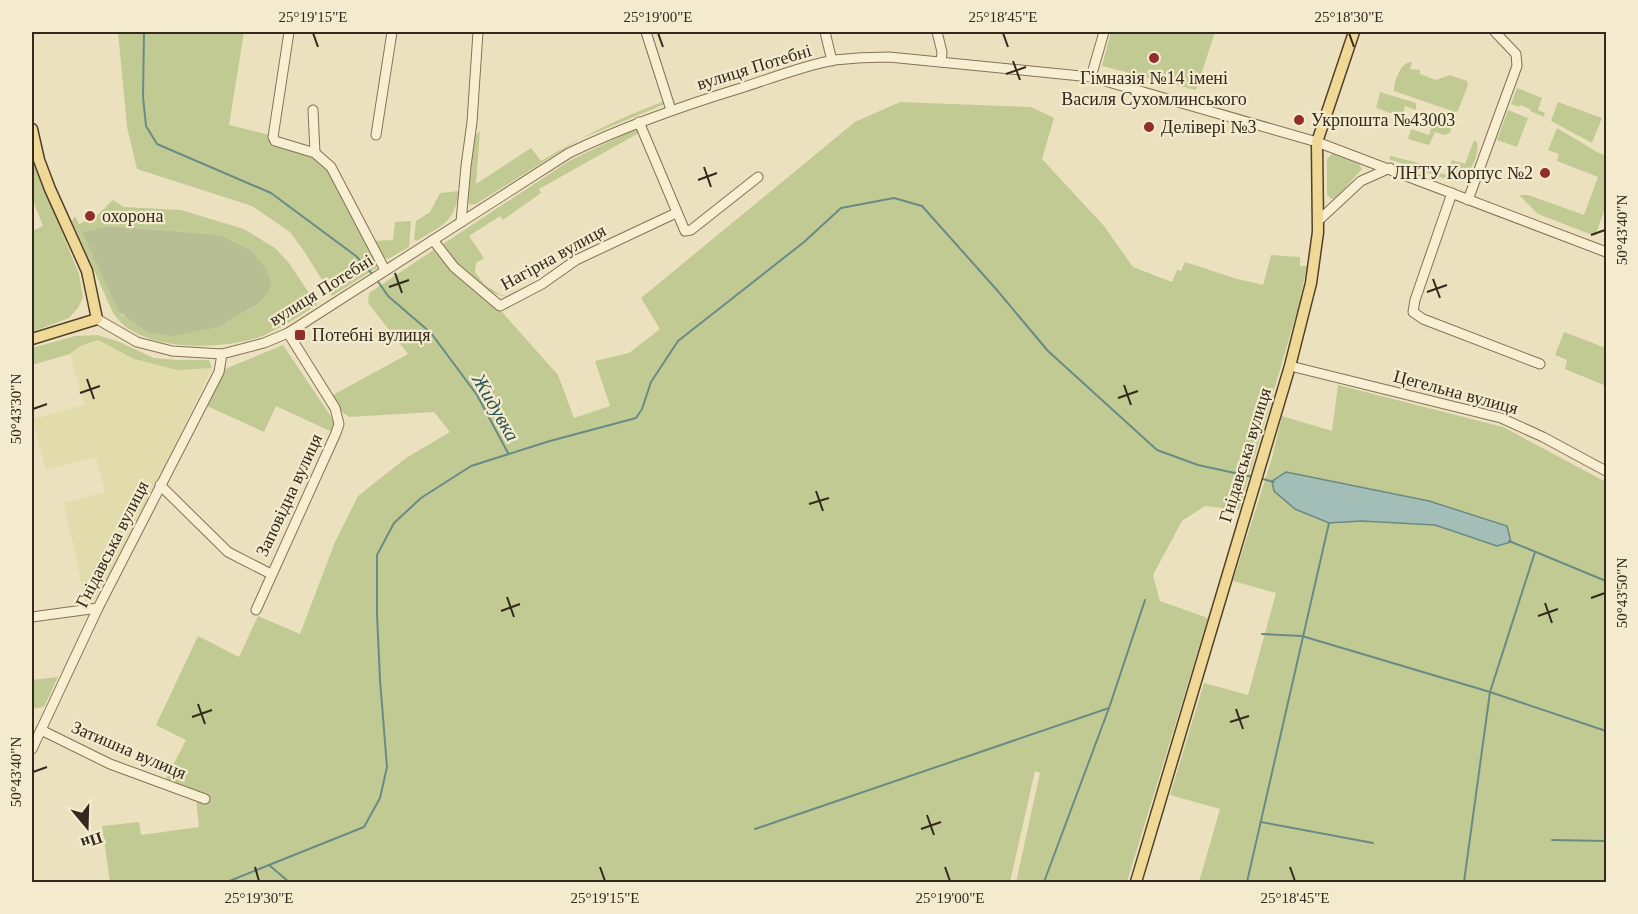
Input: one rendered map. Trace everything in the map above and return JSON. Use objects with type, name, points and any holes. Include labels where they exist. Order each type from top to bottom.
[{"type":"main road","name":"Гнідавська вулиця","points":[[1136,882],[1290,366],[1311,283],[1318,222],[1317,142],[1354,32]]},
{"type":"main road","points":[[32,129],[39,160],[50,189],[87,271],[97,319],[32,339]]},
{"type":"street","points":[[289,32],[273,137],[275,141],[315,153],[331,167],[382,272]]},
{"type":"street","points":[[376,135],[392,32]]},
{"type":"street","points":[[461,222],[472,122],[478,32]]},
{"type":"street","points":[[646,32],[671,110]]},
{"type":"street","points":[[825,32],[832,61]]},
{"type":"street","points":[[937,32],[942,52],[941,62]]},
{"type":"street","points":[[1091,77],[1104,32]]},
{"type":"street","points":[[1468,200],[1517,66],[1516,54],[1495,32]]},
{"type":"street","name":"вулиця Потебні","points":[[97,319],[137,342],[172,351],[222,354],[264,343],[288,333],[569,153],[671,110],[832,61],[889,57],[1091,77],[1317,142],[1606,252]]},
{"type":"street","points":[[314,110],[315,153]]},
{"type":"street","points":[[639,122],[683,230],[689,231],[758,177]]},
{"type":"street","points":[[1318,222],[1361,181],[1390,168]]},
{"type":"street","points":[[1452,193],[1415,300],[1413,312],[1423,319],[1540,364]]},
{"type":"street","name":"Нагірна вулиця","points":[[434,240],[454,267],[500,306],[542,284],[576,260],[676,213]]},
{"type":"street","name":"Заповідна вулиця","points":[[256,610],[339,424],[335,408],[288,333]]},
{"type":"street","name":"Гнідавська вулиця","points":[[32,749],[98,608],[219,372],[222,354]]},
{"type":"street","name":"Цегельна вулиця","points":[[1290,366],[1501,418],[1543,437],[1606,471]]},
{"type":"street","points":[[160,485],[228,552],[271,574]]},
{"type":"street","points":[[32,617],[98,608]]},
{"type":"street","name":"Затишна вулиця","points":[[41,730],[110,764],[204,799]]},
{"type":"shaded area","points":[[98,340],[134,359],[177,370],[212,368],[158,482],[97,598],[86,605],[64,503],[105,492],[96,457],[46,470],[32,419],[84,405],[70,354],[80,346]]},
{"type":"green space","points":[[118,32],[244,32],[229,125],[270,135],[309,155],[329,171],[378,267],[332,296],[290,232],[252,206],[137,169],[127,127]]},
{"type":"green space","name":"Гімназія №14 імені Василя Сухомлинського","points":[[1111,32],[1215,32],[1196,90],[1102,66]]},
{"type":"green space","points":[[1412,62],[1410,69],[1420,70],[1420,74],[1436,80],[1450,75],[1467,81],[1468,85],[1458,111],[1455,112],[1394,91],[1398,73],[1406,63]]},
{"type":"green space","points":[[1517,88],[1542,98],[1538,110],[1545,113],[1544,117],[1520,105],[1519,107],[1511,104]]},
{"type":"green space","points":[[1380,92],[1416,103],[1416,110],[1405,106],[1402,117],[1376,108]]},
{"type":"green space","points":[[665,101],[665,104],[582,138]]},
{"type":"green space","points":[[900,102],[1031,107],[1054,118],[1042,159],[1104,226],[1133,267],[1172,282],[1177,270],[1181,271],[1185,262],[1263,285],[1271,255],[1300,257],[1300,266],[1307,266],[1298,308],[1239,510],[1205,506],[1182,521],[1153,575],[1160,601],[1208,618],[1127,882],[1016,882],[1040,773],[1035,771],[1010,882],[110,882],[102,826],[139,822],[141,835],[199,827],[196,799],[206,803],[208,795],[166,779],[186,740],[156,725],[198,636],[239,657],[258,616],[300,634],[335,542],[358,496],[406,458],[450,432],[434,412],[349,417],[338,409],[333,395],[408,354],[368,303],[369,293],[435,249],[452,269],[501,311],[558,375],[574,418],[610,406],[595,361],[629,353],[660,329],[641,298],[855,122]]},
{"type":"green space","points":[[1558,102],[1602,118],[1592,143],[1551,121]]},
{"type":"green space","points":[[1508,110],[1528,118],[1517,147],[1497,140]]},
{"type":"green space","points":[[1434,121],[1452,127],[1450,133],[1444,135],[1435,132],[1429,145],[1408,139],[1411,129],[1429,135]]},
{"type":"green space","points":[[637,128],[639,133],[539,189],[541,193],[503,220],[500,216],[469,236],[484,258],[476,263],[475,272],[485,285],[501,295],[511,297],[501,296],[481,286],[464,270],[443,244],[569,161]]},
{"type":"green space","points":[[1557,128],[1606,156],[1606,206],[1595,236],[1538,214],[1519,195],[1528,195],[1584,215],[1598,177],[1557,161],[1559,154],[1548,150]]},
{"type":"green space","points":[[480,131],[476,184],[531,148],[541,161],[578,140],[476,204],[470,205],[465,196],[473,138]]},
{"type":"green space","points":[[1474,140],[1478,147],[1476,158],[1467,174],[1459,181],[1452,181],[1389,159],[1391,156],[1428,165],[1441,169],[1440,173],[1447,175],[1452,160],[1465,164]]},
{"type":"green space","points":[[1332,154],[1359,164],[1362,169],[1337,197],[1332,199],[1327,195],[1327,159]]},
{"type":"green space","points":[[32,159],[79,274],[83,297],[78,308],[69,318],[32,332],[32,231],[43,226],[32,198]]},
{"type":"green space","points":[[459,191],[454,210],[446,222],[417,241],[414,239],[416,221],[430,212],[440,193]]},
{"type":"green space","points":[[113,200],[124,207],[181,210],[244,229],[275,248],[289,263],[317,305],[275,330],[244,341],[203,346],[181,345],[160,342],[141,335],[125,326],[113,313],[72,221],[75,216],[79,224],[95,217]],"holes":[[[109,226],[221,235],[251,250],[268,293],[259,303],[221,326],[122,316],[82,232]]]},
{"type":"green space","points":[[411,221],[409,247],[388,259],[381,256],[373,241],[393,240],[395,222]]},
{"type":"green space","points":[[109,226],[221,235],[251,250],[266,269],[271,282],[268,293],[259,303],[221,326],[173,336],[147,332],[119,312],[82,232]]},
{"type":"green space","points":[[1564,332],[1606,348],[1606,386],[1565,369],[1567,360],[1555,355]]},
{"type":"green space","points":[[97,335],[117,341],[154,358],[209,360],[212,368],[177,370],[134,359],[98,340],[80,346],[70,354],[32,365],[32,348],[75,336]]},
{"type":"green space","points":[[283,345],[336,424],[332,432],[276,406],[264,432],[207,406],[225,369]]},
{"type":"green space","points":[[1338,385],[1503,427],[1606,482],[1606,882],[1199,882],[1220,809],[1170,795],[1204,683],[1248,695],[1276,593],[1233,581],[1272,458],[1282,416],[1332,431]],"holes":[[[1361,521],[1507,526],[1497,546],[1435,525]]]},
{"type":"green space","points":[[58,677],[44,707],[32,709],[32,680]]},
{"type":"water","points":[[1286,472],[1429,501],[1507,526],[1511,542],[1497,546],[1435,525],[1361,521],[1329,523],[1295,509],[1274,491],[1272,481]]},
{"type":"waterway","name":"Жидувка","points":[[144,32],[143,97],[146,126],[157,144],[271,193],[356,256],[374,276]]},
{"type":"waterway","points":[[289,882],[269,865],[364,827],[380,798],[387,767],[380,680],[377,555],[394,523],[421,498],[471,466],[550,441],[636,418],[642,409],[651,382],[678,341],[804,242],[841,208],[894,198],[922,206],[1048,351],[1157,450],[1198,465],[1253,477]]},
{"type":"waterway","name":"Жидувка","points":[[377,280],[388,296],[431,333],[477,395],[508,453]]},
{"type":"waterway","points":[[1259,478],[1274,482]]},
{"type":"waterway","points":[[1247,882],[1329,523]]},
{"type":"waterway","points":[[1509,541],[1606,581]]},
{"type":"waterway","points":[[1464,882],[1490,692],[1535,552]]},
{"type":"waterway","points":[[1044,882],[1109,708],[1145,600]]},
{"type":"waterway","points":[[1262,634],[1302,636],[1490,692],[1606,731]]},
{"type":"waterway","points":[[755,829],[1109,708]]},
{"type":"waterway","points":[[1261,822],[1373,843]]},
{"type":"waterway","points":[[1552,840],[1606,841]]},
{"type":"waterway","points":[[227,882],[269,865]]},
{"type":"place","name":"Гімназія №14 імені Василя Сухомлинського","points":[[1154,58]]},
{"type":"place","name":"Укрпошта №43003","points":[[1299,120]]},
{"type":"place","name":"Делівері №3","points":[[1149,127]]},
{"type":"place","name":"ЛНТУ Корпус №2","points":[[1545,173]]},
{"type":"place","name":"охорона","points":[[90,216]]},
{"type":"place","name":"Потебні вулиця","points":[[300,335]]}]
